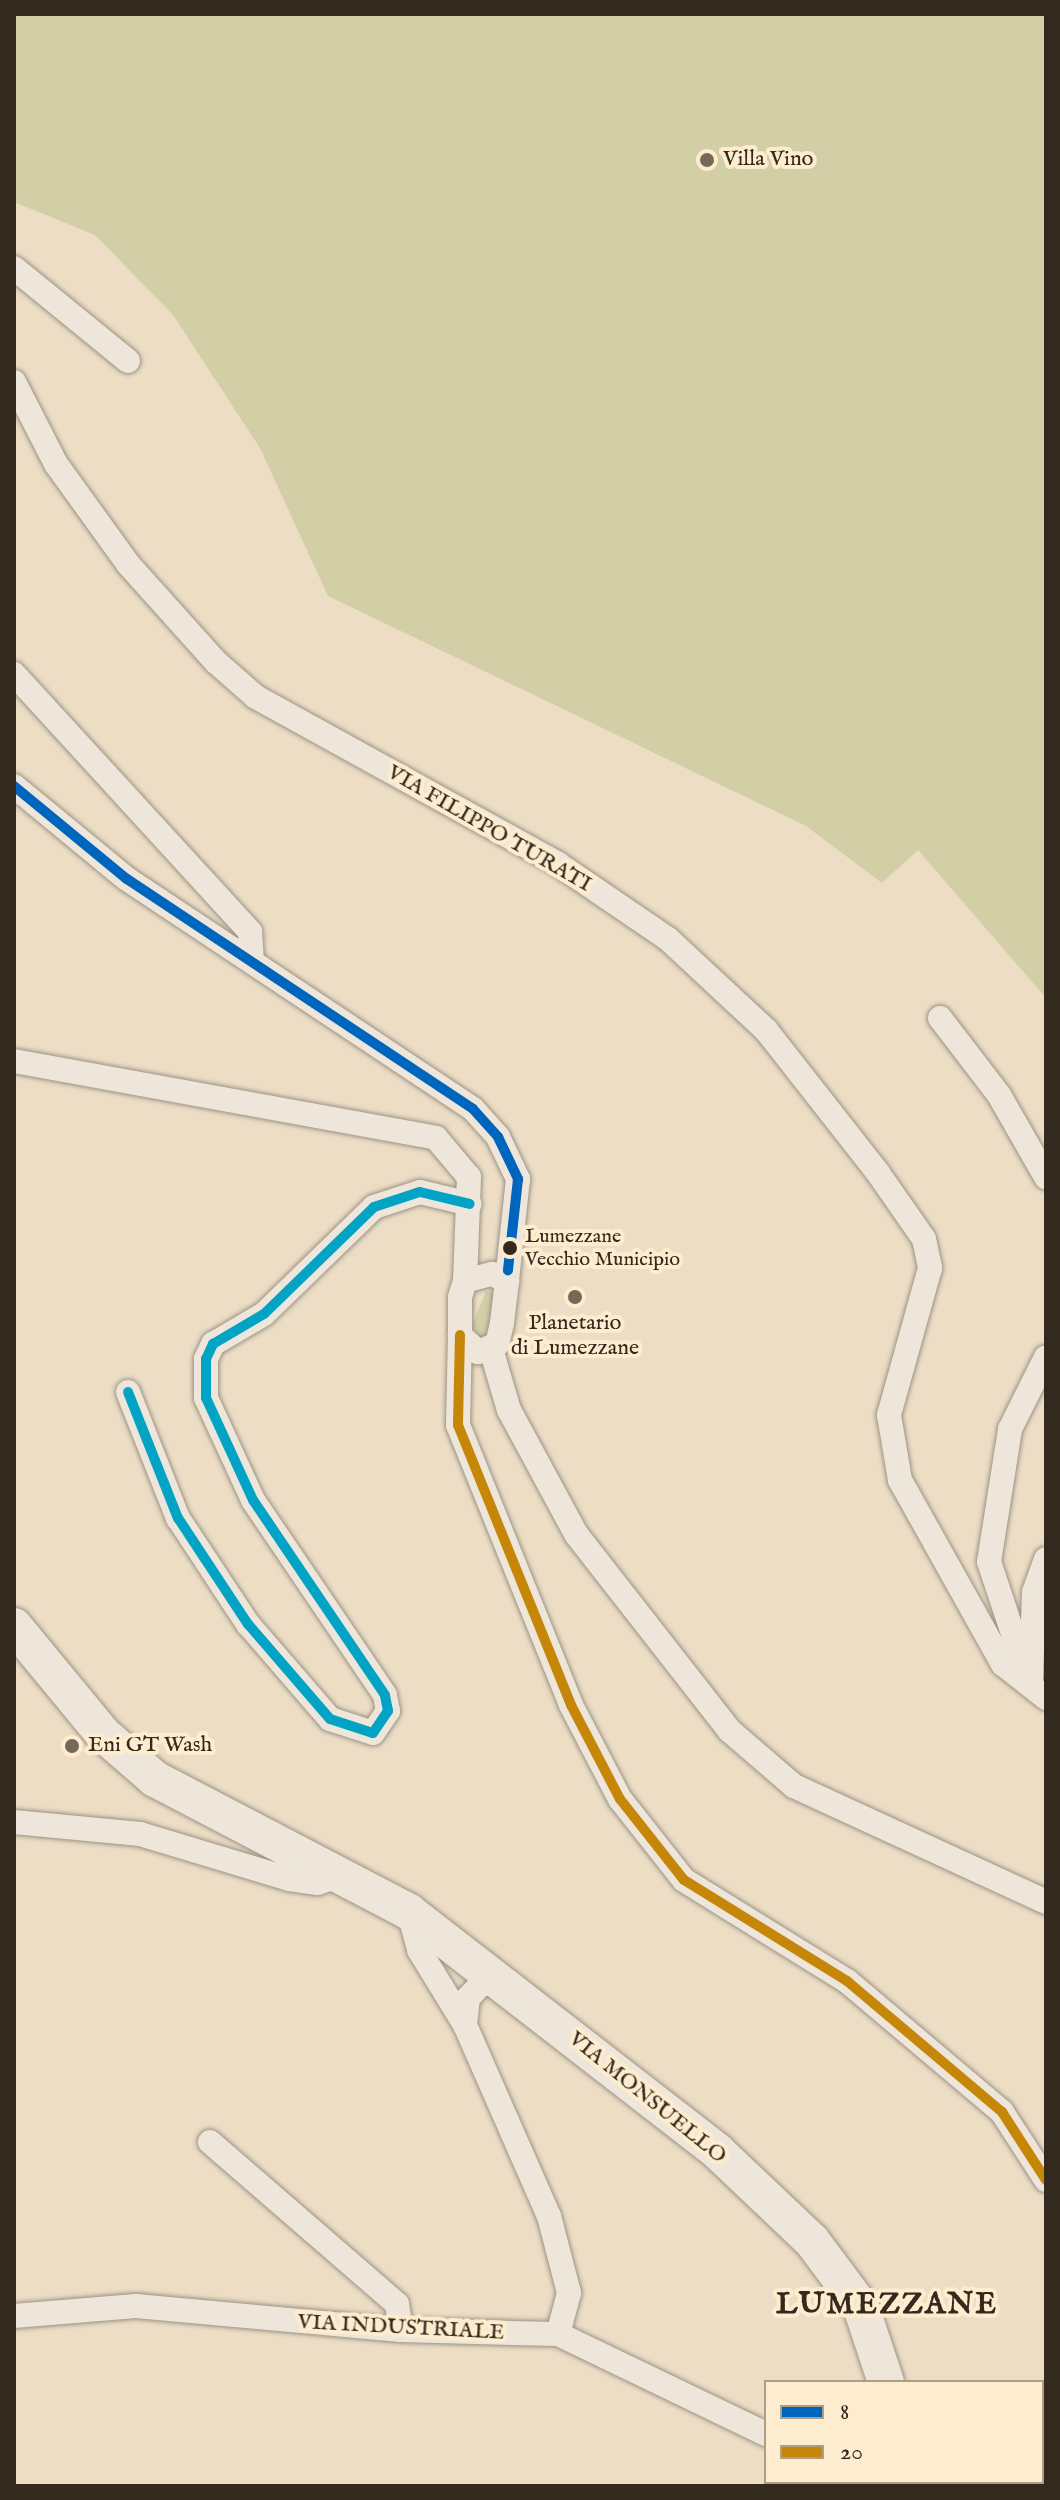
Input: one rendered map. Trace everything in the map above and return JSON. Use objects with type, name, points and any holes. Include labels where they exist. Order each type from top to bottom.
[{"type":"main road","name":"VIA MONSUELLO","points":[[14,1626],[130,1760],[409,1912],[717,2151],[812,2241],[861,2307],[885,2380]]},
{"type":"street","points":[[14,268],[128,361]]},
{"type":"street","name":"VIA FILIPPO TURATI","points":[[14,382],[56,464],[128,564],[216,662],[256,697],[558,864],[668,939],[766,1030],[878,1173],[924,1239],[930,1268],[889,1415],[900,1480],[996,1652],[1038,1691]]},
{"type":"street","points":[[14,674],[250,932],[252,960]]},
{"type":"street","points":[[14,786],[127,879],[473,1109],[498,1137],[518,1179],[515,1198],[486,1278],[460,1335],[458,1425],[500,1536],[571,1705],[620,1799],[684,1880],[847,1981],[1002,2112],[1046,2180]]},
{"type":"street","points":[[940,1018],[999,1095],[1046,1177]]},
{"type":"street","points":[[14,1061],[424,1133],[464,1164],[470,1204],[465,1244],[486,1278],[485,1350],[509,1410],[576,1534],[730,1731],[794,1786],[1046,1902]]},
{"type":"street","points":[[128,1392],[178,1518],[248,1624],[330,1719],[373,1733],[388,1711],[385,1695],[253,1500],[206,1398],[206,1359],[213,1344],[264,1314],[374,1207],[420,1192],[470,1204]]},
{"type":"street","points":[[460,1335],[485,1350]]},
{"type":"street","points":[[460,1378],[485,1350]]},
{"type":"street","points":[[1038,1691],[989,1562],[1010,1429],[1046,1357]]},
{"type":"street","points":[[1038,1691],[1034,1592],[1046,1559]]},
{"type":"street","points":[[14,1822],[140,1834],[289,1879],[318,1883],[341,1875]]},
{"type":"street","points":[[409,1912],[419,1950],[465,2025],[549,2216],[569,2293],[558,2334]]},
{"type":"street","points":[[444,1990],[458,1948]]},
{"type":"street","points":[[465,2025],[468,1998],[481,1984],[501,1983]]},
{"type":"street","points":[[210,2142],[397,2304],[401,2330]]},
{"type":"street","name":"VIA INDUSTRIALE","points":[[14,2316],[136,2306],[401,2330],[558,2334],[764,2433]]},
{"type":"shaded area","points":[[14,14],[1046,14],[1046,998],[918,850],[882,883],[806,826],[328,596],[260,448],[173,315],[95,235],[14,202]]},
{"type":"shaded area","points":[[486,1291],[496,1293],[493,1333],[482,1339],[472,1326]]},
{"type":"transit line","name":"8","points":[[14,786],[127,879],[473,1109],[498,1137],[518,1179],[508,1270]]},
{"type":"transit line","points":[[128,1392],[178,1518],[248,1624],[330,1719],[373,1733],[388,1711],[385,1695],[253,1500],[206,1398],[206,1359],[213,1344],[264,1314],[374,1207],[420,1192],[470,1204]]},
{"type":"transit line","name":"20","points":[[460,1335],[458,1425],[571,1705],[620,1799],[684,1880],[847,1981],[1002,2112],[1046,2180]]},
{"type":"place","name":"Villa Vino","points":[[707,160]]},
{"type":"place","name":"Lumezzane Vecchio Municipio","points":[[510,1248]]},
{"type":"place","name":"Planetario di Lumezzane","points":[[575,1297]]},
{"type":"place","name":"Eni GT Wash","points":[[72,1746]]},
{"type":"district","name":"LUMEZZANE","points":[[887,2305]]}]
